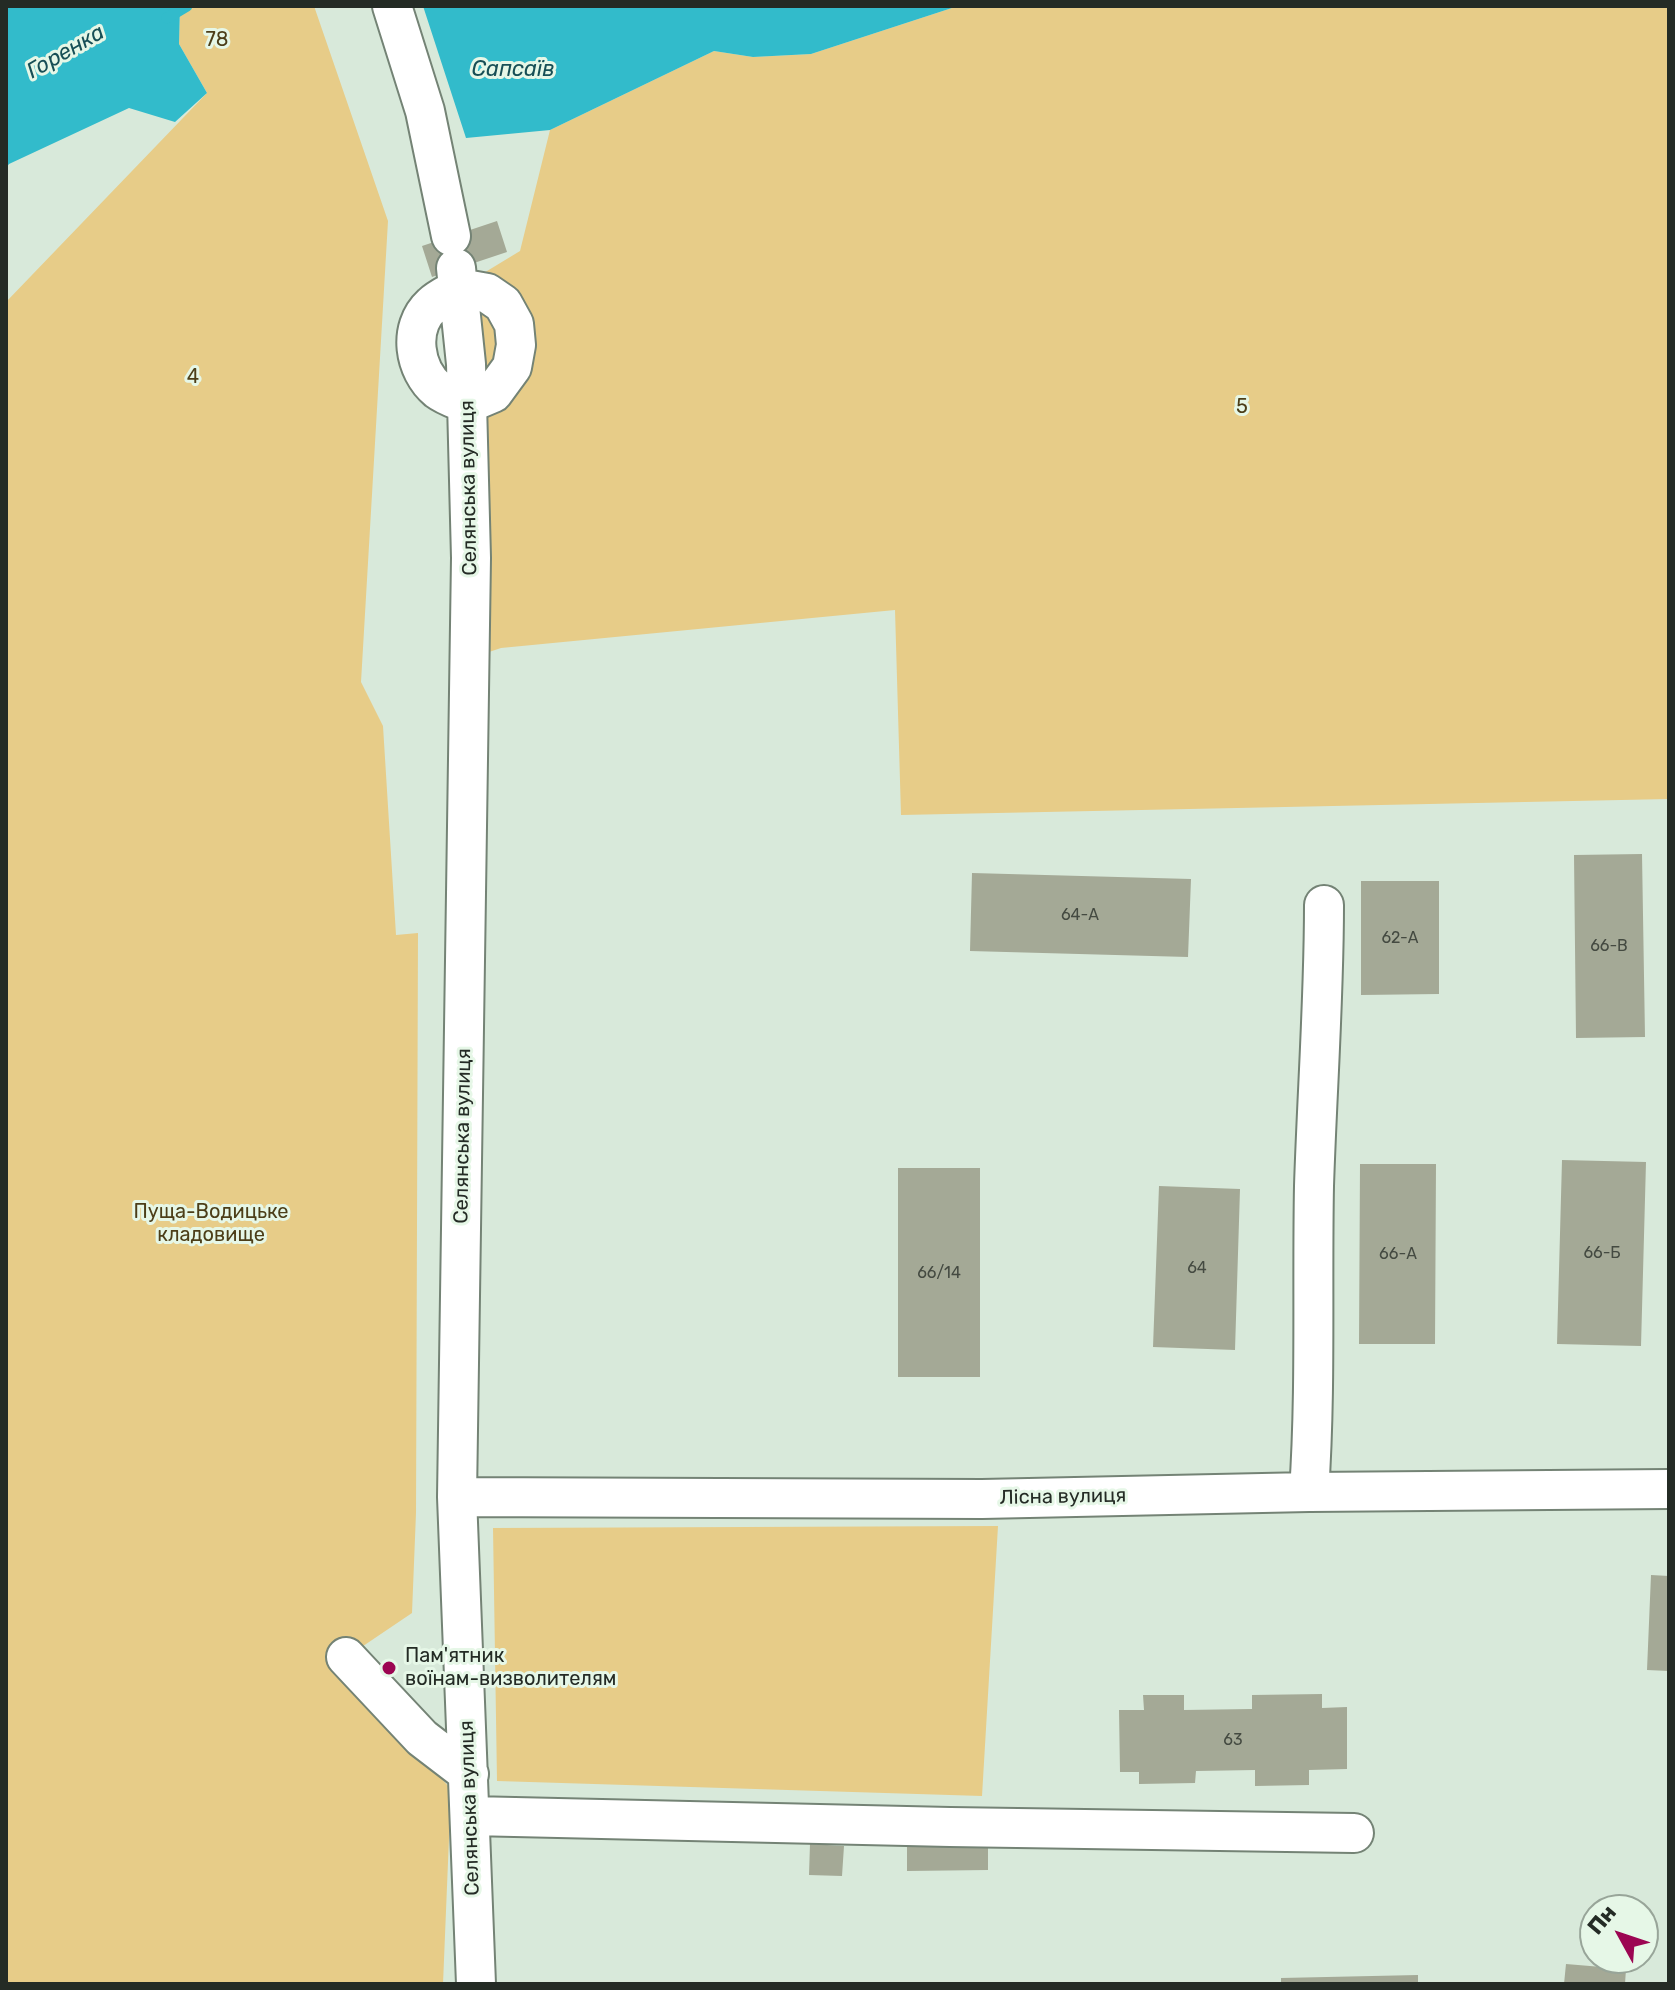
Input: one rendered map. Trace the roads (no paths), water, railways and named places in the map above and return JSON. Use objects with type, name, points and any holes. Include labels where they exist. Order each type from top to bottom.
[{"type":"street","name":"Селянська вулиця","points":[[392,6],[425,111],[456,264],[466,364],[471,658],[457,1497],[476,1984]]},
{"type":"street","points":[[456,264],[503,304],[514,324],[516,345],[512,367],[493,393],[467,404]]},
{"type":"street","points":[[1309,1492],[1313,1440],[1314,1186],[1324,905]]},
{"type":"street","name":"Лісна вулиця","points":[[457,1497],[982,1499],[1669,1489]]},
{"type":"street","points":[[346,1657],[422,1738],[469,1774]]},
{"type":"street","points":[[471,1816],[1354,1833]]},
{"type":"water","points":[[6,6],[180,6],[179,44],[207,93],[175,122],[129,108],[6,168]]},
{"type":"water","name":"Сапсаїв","points":[[423,6],[958,6],[811,54],[753,57],[714,51],[550,130],[466,138]]},
{"type":"waterway","name":"Горенка","points":[[167,18],[187,6]]},
{"type":"place","name":"Пам'ятник воїнам-визволителям","points":[[389,1668]]},
{"type":"park label","name":"78","points":[[217,40]]},
{"type":"park label","name":"4","points":[[193,377]]},
{"type":"park label","name":"5","points":[[1242,407]]},
{"type":"park label","name":"Пуща-Водицьке кладовище","points":[[211,1224]]}]
